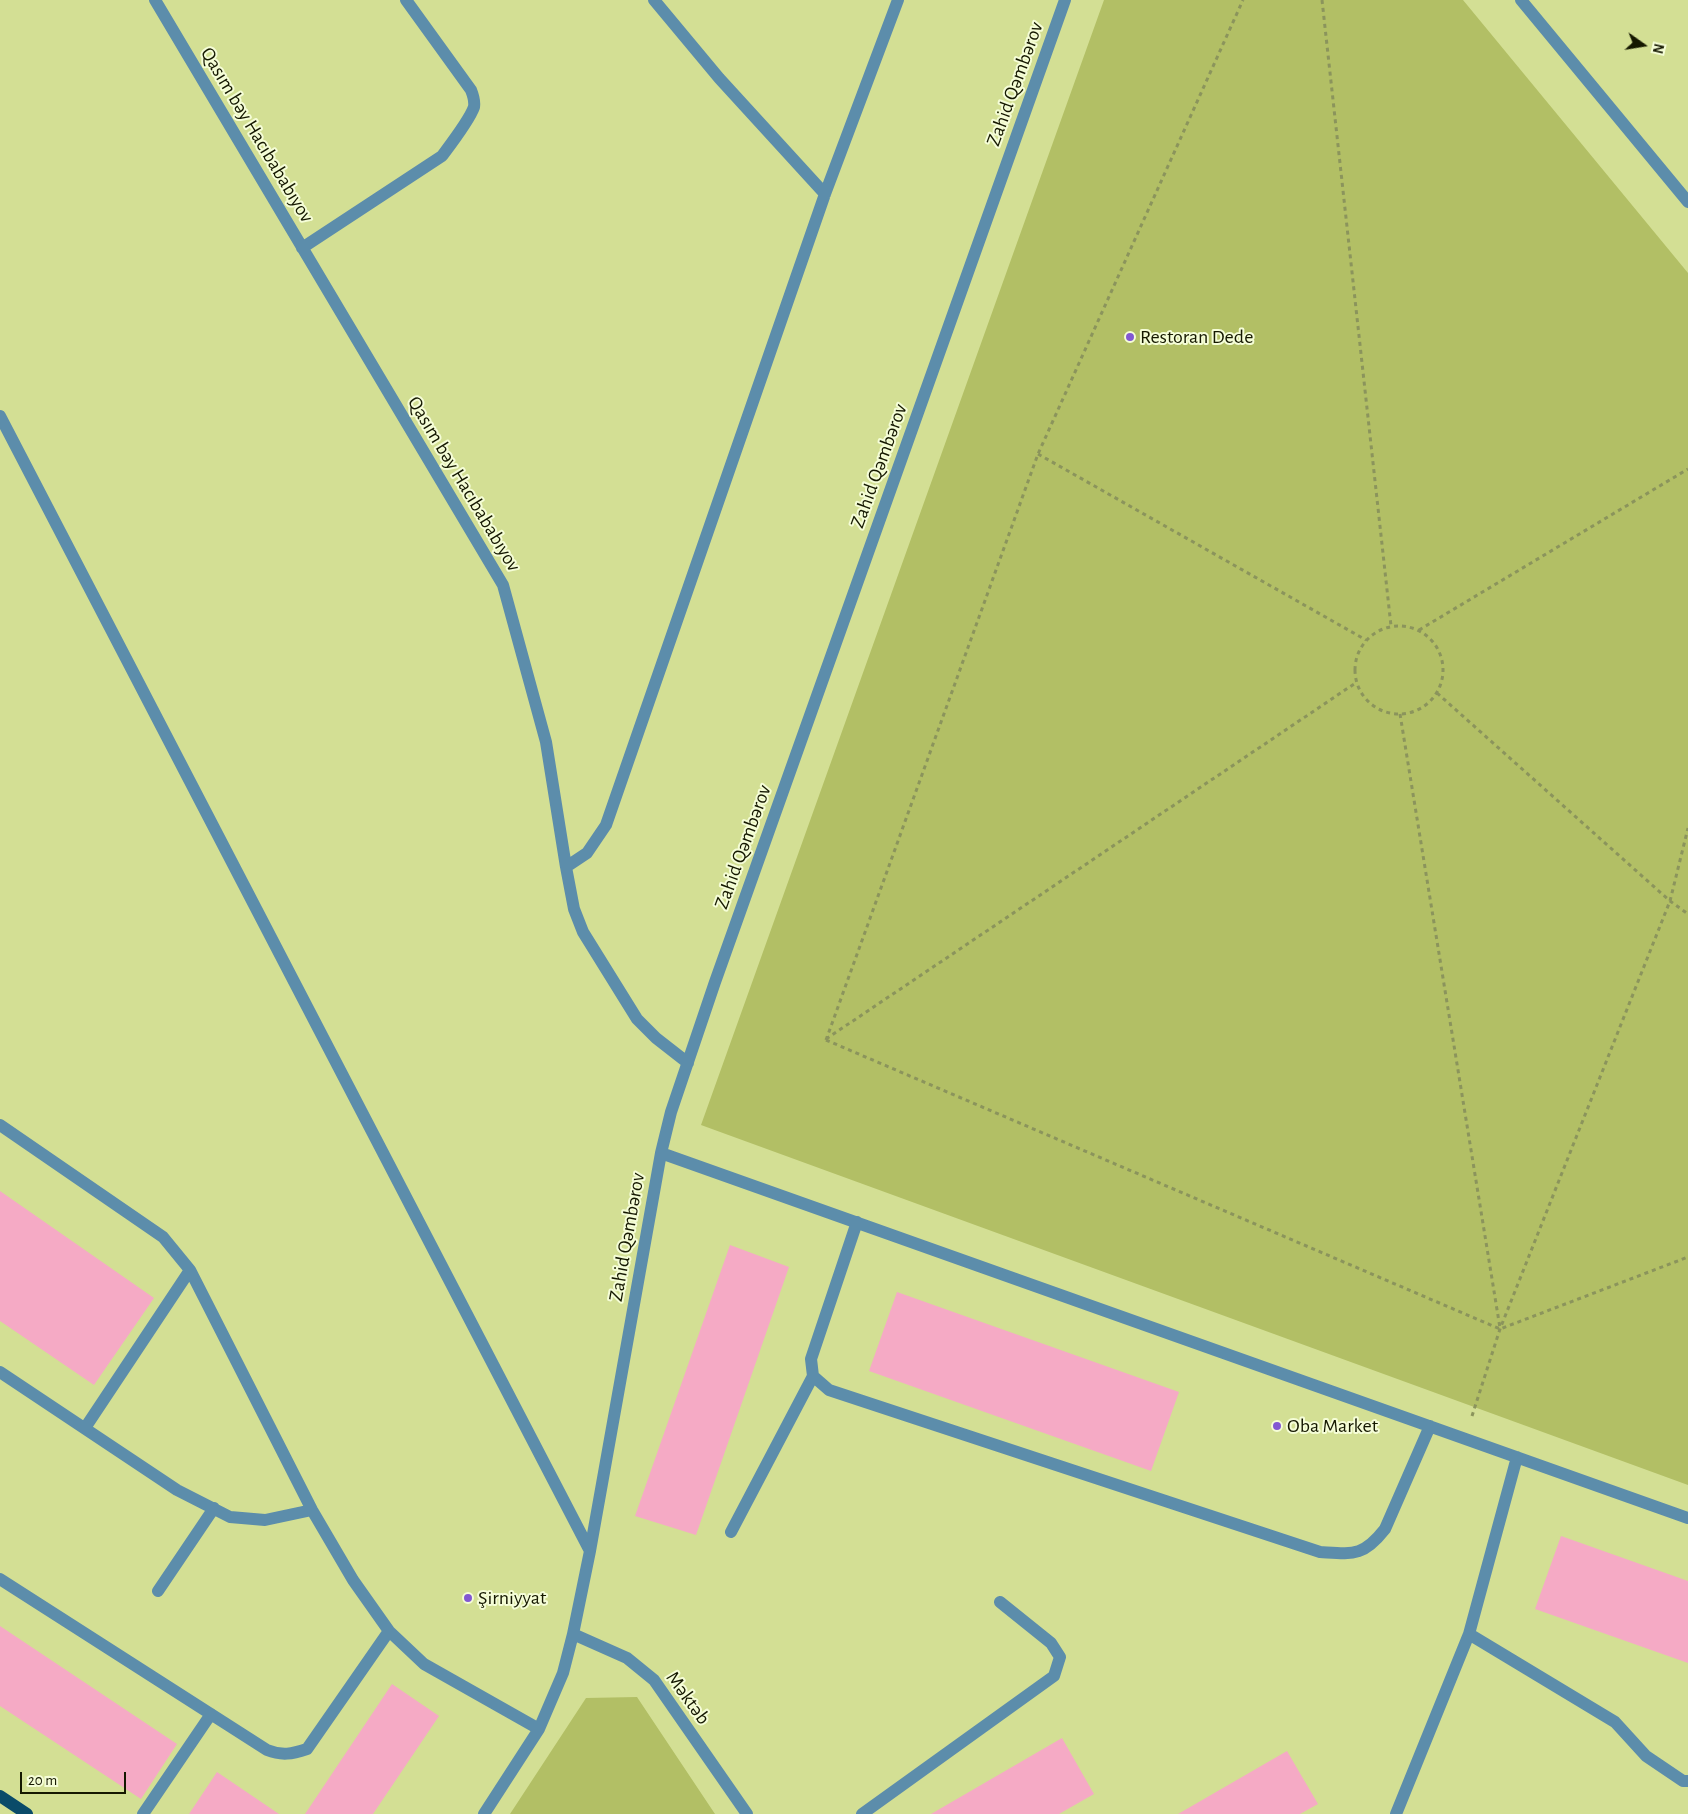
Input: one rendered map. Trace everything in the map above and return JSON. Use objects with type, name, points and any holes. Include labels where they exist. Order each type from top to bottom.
[{"type":"main road","points":[[0,1796],[27,1814]]},
{"type":"street","name":"Qasım bəy Hacıbababıyov","points":[[154,0],[502,585],[546,742],[574,909],[583,932],[637,1019],[656,1038],[688,1063]]},
{"type":"street","points":[[302,248],[442,156],[474,107],[474,98],[471,90],[406,0]]},
{"type":"street","points":[[654,0],[718,78],[825,194]]},
{"type":"street","points":[[566,867],[587,853],[606,825],[825,194],[898,0]]},
{"type":"street","name":"Zahid Qəmbərov","points":[[484,1814],[539,1729],[562,1673],[573,1634],[590,1551],[661,1153],[671,1112],[718,973],[1065,0]]},
{"type":"street","points":[[1521,0],[1688,202]]},
{"type":"street","points":[[0,416],[590,1551]]},
{"type":"street","points":[[0,1125],[164,1237],[190,1270],[312,1510],[353,1580],[389,1632],[424,1664],[539,1729]]},
{"type":"street","points":[[661,1153],[1688,1518]]},
{"type":"street","points":[[731,1532],[813,1376],[811,1359],[857,1222]]},
{"type":"street","points":[[85,1428],[190,1270]]},
{"type":"street","points":[[0,1372],[178,1490],[230,1517],[265,1520],[312,1510]]},
{"type":"street","points":[[813,1376],[829,1390],[1320,1552],[1352,1554],[1374,1543],[1385,1529],[1430,1426]]},
{"type":"street","points":[[1396,1814],[1469,1634],[1517,1457]]},
{"type":"street","points":[[158,1591],[214,1508]]},
{"type":"street","points":[[0,1579],[267,1750],[280,1755],[293,1754],[307,1748],[389,1632]]},
{"type":"street","points":[[862,1814],[1054,1676],[1060,1657],[1051,1643],[1000,1602]]},
{"type":"street","name":"Məktəb","points":[[573,1634],[627,1658],[654,1680],[747,1814]]},
{"type":"street","points":[[1469,1634],[1615,1722],[1646,1756],[1684,1781],[1688,1781]]},
{"type":"street","points":[[143,1814],[211,1714]]},
{"type":"path","points":[[826,1040],[1038,454],[1243,0]]},
{"type":"path","points":[[1322,0],[1391,626]]},
{"type":"path","points":[[1038,454],[1366,640]]},
{"type":"path","points":[[1419,630],[1688,469]]},
{"type":"path","points":[[1405,625],[1419,630],[1431,638],[1439,650],[1443,664],[1442,679],[1437,693],[1428,704],[1415,711],[1400,714],[1386,712],[1373,706],[1363,696],[1357,682],[1354,668],[1358,653],[1366,640],[1377,631],[1391,626],[1405,625]]},
{"type":"path","points":[[826,1040],[1357,682]]},
{"type":"path","points":[[1437,693],[1670,901],[1688,914]]},
{"type":"path","points":[[1400,714],[1500,1329]]},
{"type":"path","points":[[1465,1439],[1500,1329],[1670,901],[1688,828]]},
{"type":"path","points":[[826,1040],[1500,1329],[1688,1257]]},
{"type":"green space","points":[[1104,0],[1463,0],[1688,273],[1688,1485],[701,1125]]},
{"type":"green space","points":[[637,1697],[715,1814],[510,1814],[586,1698]]},
{"type":"building","points":[[0,1191],[154,1298],[94,1385],[0,1321]]},
{"type":"building","points":[[730,1245],[789,1267],[696,1535],[635,1516]]},
{"type":"building","points":[[897,1292],[1179,1392],[1151,1471],[869,1371]]},
{"type":"building","points":[[1561,1536],[1688,1581],[1688,1663],[1535,1609]]},
{"type":"building","points":[[0,1626],[177,1744],[141,1799],[0,1706]]},
{"type":"building","points":[[392,1684],[439,1716],[373,1814],[305,1814]]},
{"type":"building","points":[[1062,1738],[1094,1794],[1059,1814],[931,1814]]},
{"type":"building","points":[[1287,1751],[1318,1804],[1300,1814],[1178,1814]]},
{"type":"building","points":[[217,1772],[279,1814],[189,1814]]},
{"type":"place","name":"Restoran Dede","points":[[1130,337]]},
{"type":"place","name":"Oba Market","points":[[1277,1426]]},
{"type":"place","name":"Şirniyyat","points":[[468,1598]]}]
